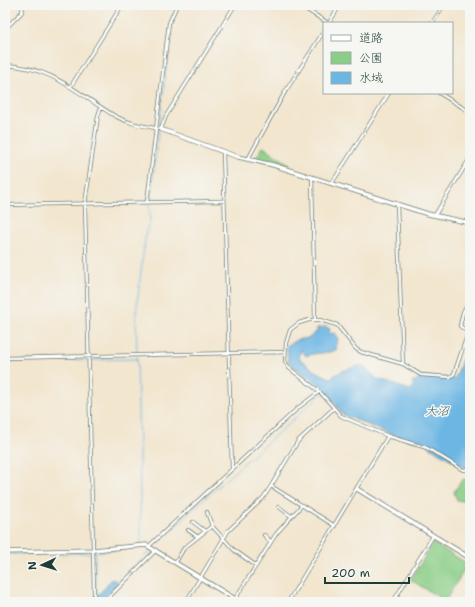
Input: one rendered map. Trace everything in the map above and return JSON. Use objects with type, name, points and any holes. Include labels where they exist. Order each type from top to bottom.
[{"type":"street","points":[[5,29],[22,12],[23,5]]},
{"type":"street","points":[[72,86],[122,5]]},
{"type":"street","points":[[149,202],[169,22],[177,5]]},
{"type":"street","points":[[158,128],[235,5]]},
{"type":"street","points":[[299,5],[326,22]]},
{"type":"street","points":[[329,22],[340,5]]},
{"type":"street","points":[[433,22],[444,5]]},
{"type":"street","points":[[248,159],[285,92],[323,33]]},
{"type":"street","points":[[5,65],[31,69],[52,76],[72,86],[116,117],[131,123],[158,128],[223,152],[312,177],[435,215],[470,223]]},
{"type":"street","points":[[332,183],[388,94]]},
{"type":"street","points":[[441,94],[470,112]]},
{"type":"street","points":[[86,602],[94,596],[85,204],[98,116],[101,107]]},
{"type":"street","points":[[223,152],[226,324],[230,353],[232,469]]},
{"type":"street","points":[[435,215],[470,158]]},
{"type":"street","points":[[312,177],[315,320]]},
{"type":"street","points":[[5,206],[223,201]]},
{"type":"street","points":[[397,203],[403,364]]},
{"type":"street","points":[[470,300],[463,312],[460,326],[469,334],[452,376],[421,375],[403,364],[358,351],[337,325],[315,320],[304,321],[290,330],[285,352],[285,362],[289,368],[321,393],[341,416],[388,436],[426,448],[463,470],[470,469]]},
{"type":"street","points":[[5,358],[285,352]]},
{"type":"street","points":[[104,602],[153,548],[232,469],[298,408],[321,393]]},
{"type":"street","points":[[186,602],[228,531],[264,498],[298,441],[334,408]]},
{"type":"street","points":[[288,602],[388,436]]},
{"type":"street","points":[[271,486],[335,526]]},
{"type":"street","points":[[357,489],[470,558]]},
{"type":"street","points":[[235,599],[255,565],[271,542],[291,516],[302,505]]},
{"type":"street","points":[[279,507],[291,516]]},
{"type":"street","points":[[207,512],[212,526],[234,550],[255,565]]},
{"type":"street","points":[[193,522],[205,531]]},
{"type":"street","points":[[176,562],[184,548],[212,526]]},
{"type":"street","points":[[188,530],[198,537]]},
{"type":"street","points":[[264,535],[271,542]]},
{"type":"street","points":[[393,602],[433,536]]},
{"type":"street","points":[[5,552],[93,550],[141,544],[153,548],[240,602]]},
{"type":"street","points":[[5,592],[5,602]]},
{"type":"green space","points":[[263,147],[289,164],[288,167],[256,158]]},
{"type":"green space","points":[[470,478],[470,502],[457,500],[454,492],[462,480]]},
{"type":"green space","points":[[433,543],[468,564],[445,601],[411,580]]},
{"type":"water","name":"大沼","points":[[325,326],[330,329],[329,334],[335,333],[338,338],[336,350],[306,356],[301,350],[299,355],[299,358],[315,371],[330,378],[342,371],[362,365],[377,379],[410,390],[414,386],[412,382],[418,380],[419,376],[455,379],[470,338],[470,467],[465,468],[430,447],[425,442],[420,440],[413,441],[390,434],[342,414],[335,403],[330,400],[330,391],[326,395],[320,388],[321,386],[291,365],[288,360],[287,346],[296,340],[309,338],[314,333],[317,333],[317,328],[324,328]]},
{"type":"water","points":[[111,580],[116,580],[117,585],[100,602],[89,602],[101,592]]},
{"type":"waterway","points":[[150,201],[171,27],[180,5]]},
{"type":"waterway","points":[[137,354],[136,312],[146,231],[150,221],[149,204]]},
{"type":"waterway","points":[[137,357],[141,544]]},
{"type":"waterway","points":[[91,360],[137,359]]},
{"type":"waterway","points":[[5,361],[86,360]]},
{"type":"waterway","points":[[154,547],[196,506],[324,392]]},
{"type":"waterway","points":[[99,595],[96,591],[95,552],[141,547]]},
{"type":"waterway","points":[[118,582],[151,550]]},
{"type":"waterway","points":[[6,554],[90,553]]}]
